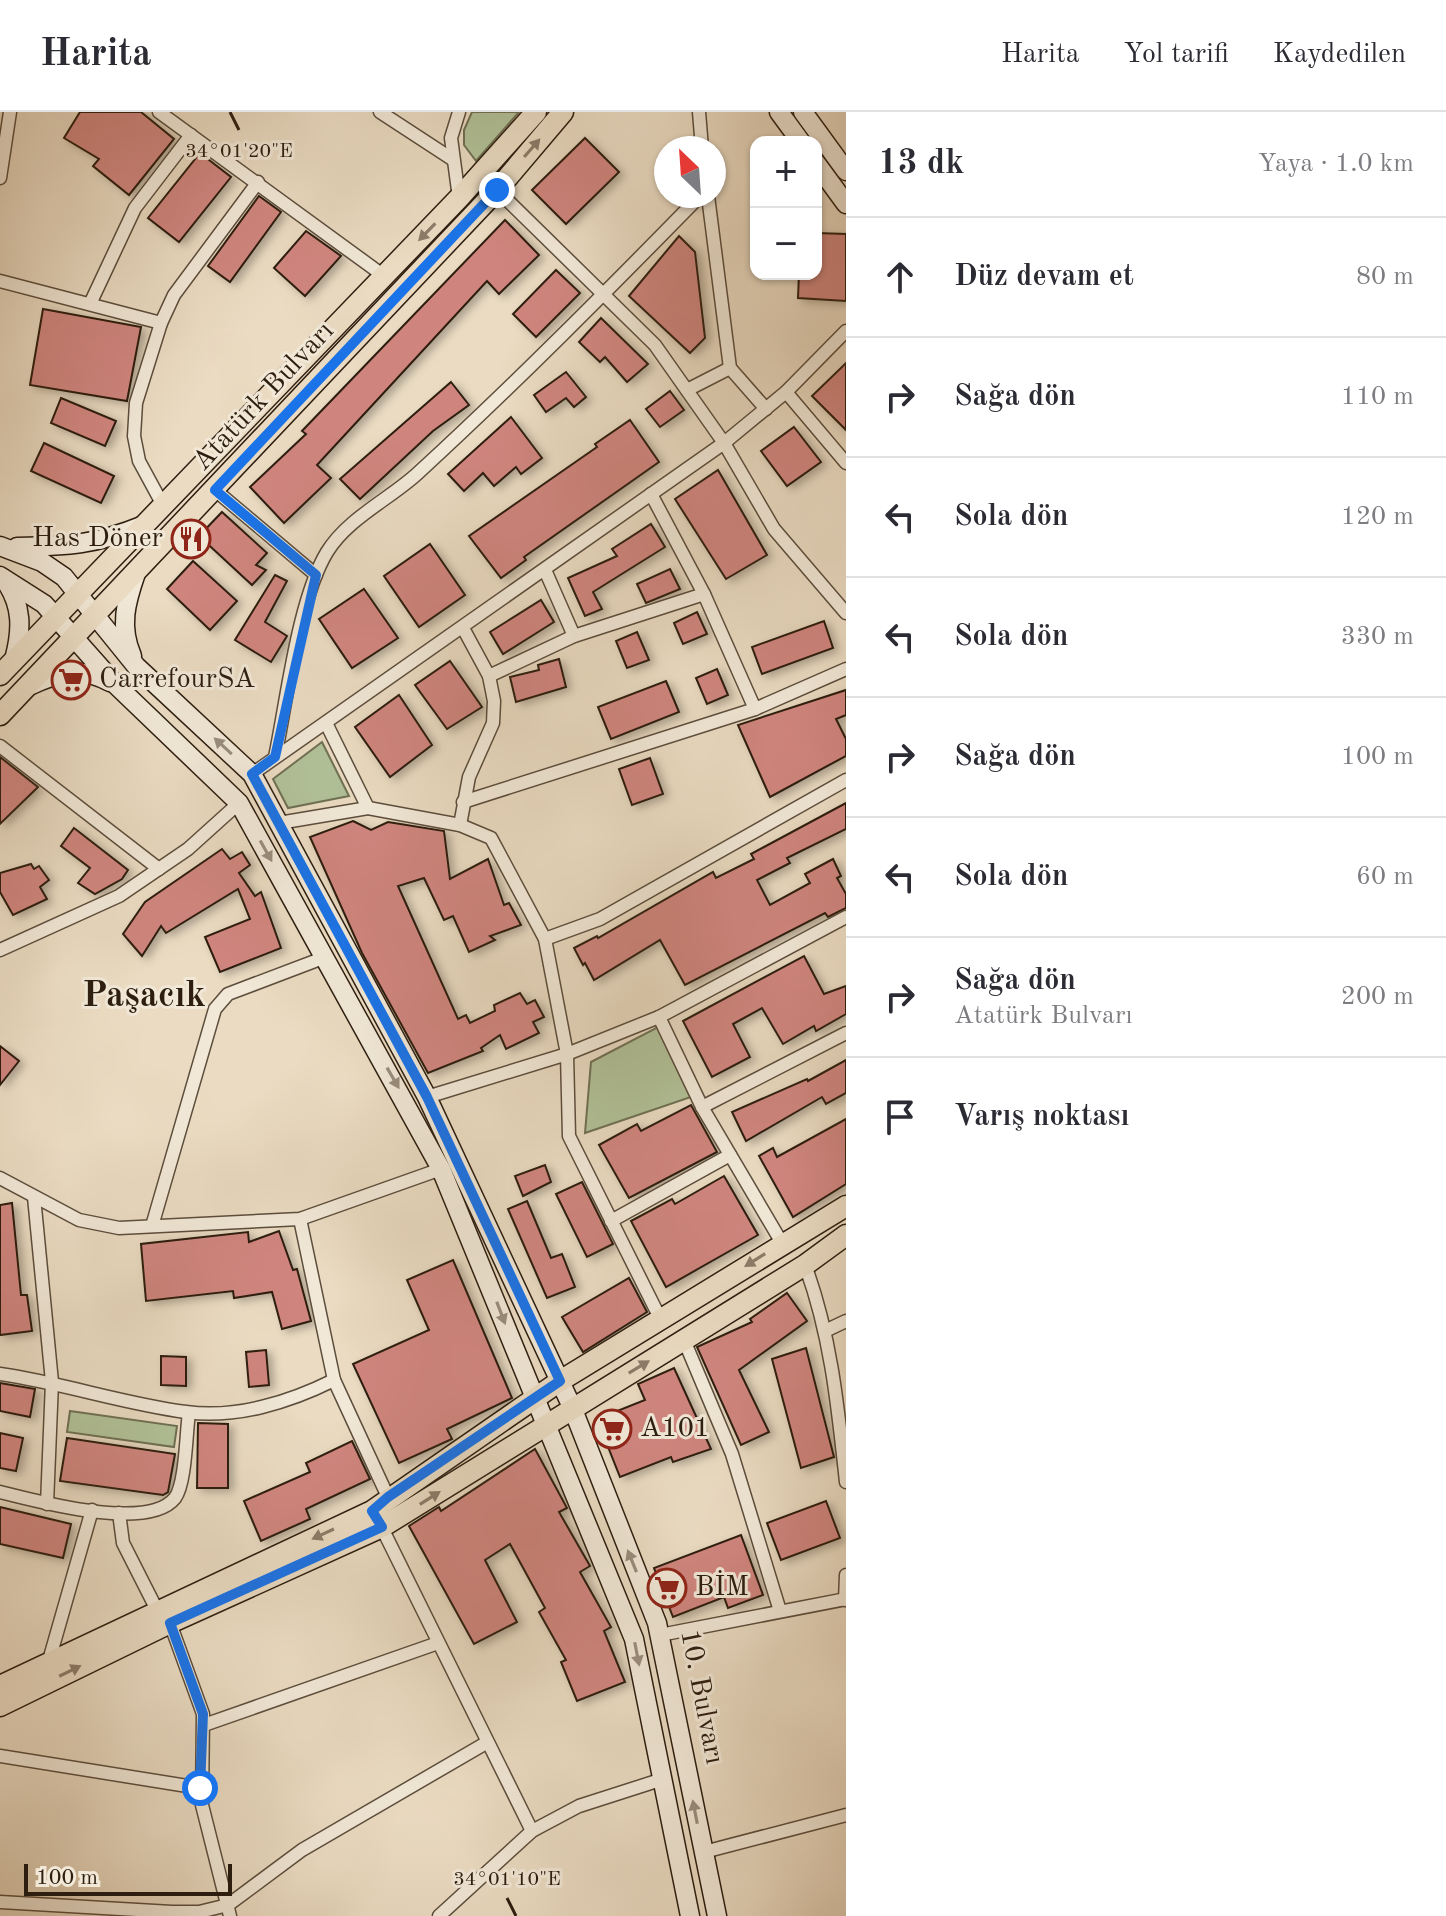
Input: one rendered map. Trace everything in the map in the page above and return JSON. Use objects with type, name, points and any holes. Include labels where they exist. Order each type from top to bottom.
[{"type":"main road","name":"Atatürk Bulvarı","points":[[7,668],[459,198],[536,112]]},
{"type":"main road","name":"Atatürk Bulvarı","points":[[0,715],[497,190],[563,112]]},
{"type":"main road","points":[[779,112],[797,136]]},
{"type":"main road","points":[[803,112],[846,171]]},
{"type":"main road","points":[[822,171],[846,204]]},
{"type":"main road","points":[[2,547],[83,545],[104,541],[146,524]]},
{"type":"main road","name":"10. Bulvarı","points":[[2,547],[42,562],[64,577],[136,666],[252,774],[427,1097],[572,1407],[660,1635],[717,1916]]},
{"type":"main road","points":[[136,572],[125,604],[123,624],[136,666]]},
{"type":"main road","points":[[1,576],[14,593],[19,608],[21,636],[7,668]]},
{"type":"main road","name":"10. Bulvarı","points":[[1,576],[35,597],[56,616],[116,685],[239,803],[441,1169],[634,1639],[690,1916]]},
{"type":"main road","points":[[26,687],[61,672],[79,671],[95,674],[116,685]]},
{"type":"main road","points":[[377,1519],[388,1497],[536,1401],[560,1381],[846,1206]]},
{"type":"main road","points":[[0,1686],[164,1617],[377,1519],[547,1425],[805,1265],[846,1235]]},
{"type":"main road","points":[[0,1706],[164,1617]]},
{"type":"street","points":[[0,178],[10,112]]},
{"type":"street","points":[[159,112],[384,276]]},
{"type":"street","points":[[380,112],[452,159]]},
{"type":"street","points":[[459,112],[451,138],[459,198]]},
{"type":"street","points":[[699,112],[701,136]]},
{"type":"street","points":[[90,304],[135,208],[191,135]]},
{"type":"street","points":[[164,507],[139,461],[134,436],[136,403],[161,323],[182,283],[258,182]]},
{"type":"street","points":[[497,190],[655,345],[724,443],[774,529],[846,613]]},
{"type":"street","points":[[275,757],[316,575],[328,550],[345,530],[416,475],[605,294],[688,208]]},
{"type":"street","points":[[710,208],[730,368],[766,409]]},
{"type":"street","points":[[0,281],[161,323]]},
{"type":"street","points":[[252,774],[724,443],[786,392],[846,331]]},
{"type":"street","points":[[687,390],[730,368]]},
{"type":"street","points":[[786,392],[846,463]]},
{"type":"street","points":[[215,490],[316,575]]},
{"type":"street","points":[[651,494],[704,594],[755,709]]},
{"type":"street","points":[[545,570],[574,636]]},
{"type":"street","points":[[489,676],[574,636],[704,594]]},
{"type":"street","points":[[460,825],[463,802],[493,723],[494,701],[489,676],[463,628]]},
{"type":"street","points":[[463,802],[755,709],[846,669]]},
{"type":"street","points":[[326,723],[368,808]]},
{"type":"street","points":[[0,746],[159,869]]},
{"type":"street","points":[[545,939],[600,919],[846,780]]},
{"type":"street","points":[[0,950],[119,896],[188,849],[239,803]]},
{"type":"street","points":[[279,823],[368,808],[460,825],[491,838],[545,939],[567,1054],[569,1136],[660,1318]]},
{"type":"street","points":[[427,1097],[567,1054],[659,1017],[846,917]]},
{"type":"street","points":[[152,1226],[215,1009],[228,994],[323,958]]},
{"type":"street","points":[[659,1017],[702,1107],[782,1243]]},
{"type":"street","points":[[702,1107],[846,1033]]},
{"type":"street","points":[[611,1221],[730,1155]]},
{"type":"street","points":[[0,1178],[79,1220],[119,1228],[300,1219],[441,1169]]},
{"type":"street","points":[[34,1197],[52,1382],[47,1504]]},
{"type":"street","points":[[300,1219],[334,1380],[388,1497]]},
{"type":"street","points":[[805,1265],[841,1387],[846,1482]]},
{"type":"street","points":[[825,1331],[846,1321]]},
{"type":"street","points":[[684,1340],[732,1454],[780,1611]]},
{"type":"street","points":[[0,1374],[52,1382],[189,1413],[261,1408],[292,1401],[334,1380]]},
{"type":"street","points":[[0,1492],[47,1504],[119,1513],[160,1508],[175,1499],[181,1484],[189,1413]]},
{"type":"street","points":[[48,1664],[92,1510]]},
{"type":"street","points":[[119,1513],[123,1543],[164,1617],[203,1714],[200,1788],[229,1910]]},
{"type":"street","points":[[377,1519],[532,1831]]},
{"type":"street","points":[[660,1635],[845,1600],[846,1575]]},
{"type":"street","points":[[204,1725],[438,1643]]},
{"type":"street","points":[[0,1902],[172,1912],[229,1910],[302,1850],[486,1743]]},
{"type":"street","points":[[0,1756],[200,1788]]},
{"type":"street","points":[[439,1916],[532,1831],[579,1806],[663,1779]]},
{"type":"street","points":[[704,1852],[846,1815]]},
{"type":"green space","points":[[472,112],[519,112],[476,161],[464,145],[464,130]]},
{"type":"green space","points":[[322,742],[349,796],[288,808],[273,779]]},
{"type":"green space","points":[[658,1027],[691,1097],[585,1133],[591,1062]]},
{"type":"green space","points":[[70,1411],[177,1426],[174,1447],[67,1432]]},
{"type":"building","points":[[80,112],[141,112],[174,139],[129,195],[93,166],[99,159],[64,138]]},
{"type":"building","points":[[585,138],[619,172],[566,224],[532,190]]},
{"type":"building","points":[[200,153],[231,177],[179,242],[148,218]]},
{"type":"building","points":[[259,196],[281,212],[230,282],[208,266]]},
{"type":"building","points":[[505,220],[539,255],[499,294],[487,281],[317,465],[331,478],[284,523],[250,487],[306,434],[302,431]]},
{"type":"building","points":[[306,231],[341,256],[305,296],[274,268]]},
{"type":"building","points":[[822,233],[846,234],[846,301],[798,298],[799,280],[822,280]]},
{"type":"building","points":[[679,236],[695,252],[705,338],[690,353],[629,296]]},
{"type":"building","points":[[556,270],[580,293],[536,337],[513,314]]},
{"type":"building","points":[[43,309],[141,327],[127,401],[30,385]]},
{"type":"building","points":[[601,318],[648,364],[627,382],[605,357],[600,362],[579,342]]},
{"type":"building","points":[[846,363],[846,430],[812,396]]},
{"type":"building","points":[[566,372],[586,397],[574,407],[566,398],[546,412],[534,395]]},
{"type":"building","points":[[451,382],[469,405],[433,431],[360,499],[340,479]]},
{"type":"building","points":[[670,391],[684,410],[660,427],[646,409]]},
{"type":"building","points":[[61,398],[116,421],[105,446],[51,423]]},
{"type":"building","points":[[511,417],[542,458],[521,474],[516,467],[494,486],[483,473],[464,491],[448,474]]},
{"type":"building","points":[[630,420],[659,462],[524,557],[526,560],[501,578],[469,536],[597,447],[595,444]]},
{"type":"building","points":[[794,427],[821,462],[787,486],[761,451]]},
{"type":"building","points":[[44,443],[114,476],[101,503],[31,471]]},
{"type":"building","points":[[718,470],[767,555],[726,579],[675,499]]},
{"type":"building","points":[[222,512],[267,553],[256,565],[266,570],[252,585],[199,536]]},
{"type":"building","points":[[651,524],[665,547],[593,592],[602,609],[585,616],[568,578],[617,556],[612,549]]},
{"type":"building","points":[[430,544],[465,595],[419,627],[384,576]]},
{"type":"building","points":[[193,561],[237,601],[210,630],[167,589]]},
{"type":"building","points":[[670,569],[680,589],[646,603],[637,584]]},
{"type":"building","points":[[275,575],[287,581],[265,622],[287,636],[271,662],[235,640]]},
{"type":"building","points":[[364,589],[398,638],[352,668],[319,619]]},
{"type":"building","points":[[541,600],[554,622],[503,654],[490,632]]},
{"type":"building","points":[[697,612],[707,634],[683,644],[674,623]]},
{"type":"building","points":[[824,621],[833,648],[762,674],[752,647]]},
{"type":"building","points":[[637,632],[649,660],[627,668],[616,641]]},
{"type":"building","points":[[559,659],[566,687],[516,702],[510,677],[539,670],[538,665]]},
{"type":"building","points":[[450,661],[482,707],[447,729],[415,685]]},
{"type":"building","points":[[717,669],[728,695],[707,704],[696,678]]},
{"type":"building","points":[[666,681],[679,712],[611,739],[598,707]]},
{"type":"building","points":[[846,690],[846,715],[836,719],[846,739],[846,756],[770,797],[738,725]]},
{"type":"building","points":[[399,695],[432,745],[390,777],[355,727]]},
{"type":"building","points":[[0,757],[38,787],[0,824]]},
{"type":"building","points":[[650,758],[663,794],[632,805],[619,769]]},
{"type":"building","points":[[846,803],[846,829],[787,858],[790,863],[757,880],[770,905],[810,883],[805,874],[833,859],[841,876],[837,878],[846,894],[846,908],[828,917],[825,913],[685,985],[660,940],[594,980],[585,963],[583,965],[574,948],[598,938],[713,872],[716,878],[754,859],[751,854]]},
{"type":"building","points":[[353,821],[371,830],[388,822],[444,831],[450,879],[488,859],[504,905],[509,903],[521,925],[490,936],[495,940],[469,952],[453,916],[444,920],[424,878],[398,886],[458,1019],[466,1015],[470,1023],[495,1011],[494,1005],[520,993],[527,1004],[535,1000],[544,1017],[533,1022],[539,1033],[506,1049],[500,1035],[481,1048],[483,1051],[428,1073],[362,953],[310,837]]},
{"type":"building","points":[[74,828],[128,870],[122,879],[95,894],[78,883],[90,868],[61,846]]},
{"type":"building","points":[[222,849],[230,859],[242,852],[250,865],[239,873],[255,896],[261,892],[281,948],[220,972],[205,937],[250,919],[238,889],[166,933],[161,926],[142,956],[123,934],[145,902]]},
{"type":"building","points":[[31,864],[34,869],[39,866],[49,880],[40,887],[47,899],[13,915],[0,892],[0,873]]},
{"type":"building","points":[[804,956],[824,994],[846,986],[846,1014],[816,1031],[814,1026],[783,1044],[762,1008],[733,1024],[750,1057],[712,1077],[683,1021]]},
{"type":"building","points":[[0,1046],[19,1061],[0,1085]]},
{"type":"building","points":[[846,1060],[846,1093],[826,1104],[822,1097],[746,1141],[732,1112],[808,1081]]},
{"type":"building","points":[[691,1105],[717,1152],[629,1198],[599,1145],[637,1124],[641,1131]]},
{"type":"building","points":[[846,1119],[846,1184],[793,1217],[759,1156],[773,1148],[777,1157]]},
{"type":"building","points":[[545,1165],[551,1182],[523,1196],[515,1176]]},
{"type":"building","points":[[724,1176],[758,1235],[666,1287],[631,1221],[672,1199],[675,1204]]},
{"type":"building","points":[[582,1182],[613,1244],[587,1257],[556,1194]]},
{"type":"building","points":[[527,1201],[551,1258],[562,1254],[575,1287],[547,1298],[508,1209]]},
{"type":"building","points":[[12,1203],[21,1295],[27,1295],[32,1331],[0,1335],[0,1205]]},
{"type":"building","points":[[279,1231],[293,1270],[297,1269],[311,1321],[282,1329],[272,1292],[234,1298],[233,1291],[146,1301],[141,1244],[248,1232],[249,1242]]},
{"type":"building","points":[[453,1260],[512,1398],[447,1429],[452,1439],[399,1463],[353,1364],[429,1330],[407,1280]]},
{"type":"building","points":[[629,1278],[647,1312],[583,1352],[562,1317]]},
{"type":"building","points":[[787,1293],[807,1321],[739,1370],[769,1432],[741,1445],[697,1347],[752,1322],[750,1319]]},
{"type":"building","points":[[806,1348],[834,1457],[801,1468],[772,1359]]},
{"type":"building","points":[[266,1350],[269,1385],[249,1387],[246,1352]]},
{"type":"building","points":[[161,1356],[186,1357],[186,1386],[161,1385]]},
{"type":"building","points":[[674,1368],[711,1449],[673,1462],[671,1457],[620,1477],[597,1419],[645,1400],[638,1384]]},
{"type":"building","points":[[0,1383],[35,1389],[30,1417],[0,1411]]},
{"type":"building","points":[[198,1423],[228,1424],[228,1488],[197,1488]]},
{"type":"building","points":[[0,1433],[23,1438],[16,1471],[0,1468]]},
{"type":"building","points":[[67,1438],[175,1454],[168,1492],[163,1495],[60,1481]]},
{"type":"building","points":[[352,1441],[370,1479],[306,1509],[310,1519],[261,1541],[244,1501],[310,1472],[306,1463]]},
{"type":"building","points":[[535,1449],[567,1508],[559,1512],[590,1566],[580,1572],[611,1627],[604,1631],[625,1682],[577,1701],[561,1662],[566,1660],[539,1612],[545,1608],[510,1544],[485,1560],[517,1622],[474,1644],[409,1526],[439,1507],[441,1511]]},
{"type":"building","points":[[826,1501],[840,1538],[781,1560],[767,1523]]},
{"type":"building","points":[[0,1507],[71,1524],[63,1558],[0,1544]]},
{"type":"building","points":[[741,1535],[763,1595],[728,1608],[724,1597],[673,1617],[654,1568]]},
{"type":"place","name":"Has Döner","points":[[191,539]]},
{"type":"place","name":"CarrefourSA","points":[[71,680]]},
{"type":"place","name":"A101","points":[[612,1429]]},
{"type":"place","name":"BİM","points":[[667,1588]]},
{"type":"district","name":"Paşacık","points":[[144,997]]},
{"type":"route","points":[[200,1788],[203,1714],[170,1623],[382,1527],[372,1511],[388,1497],[536,1401],[560,1381],[427,1097],[252,774],[275,757],[316,575],[215,490],[497,190]]}]
